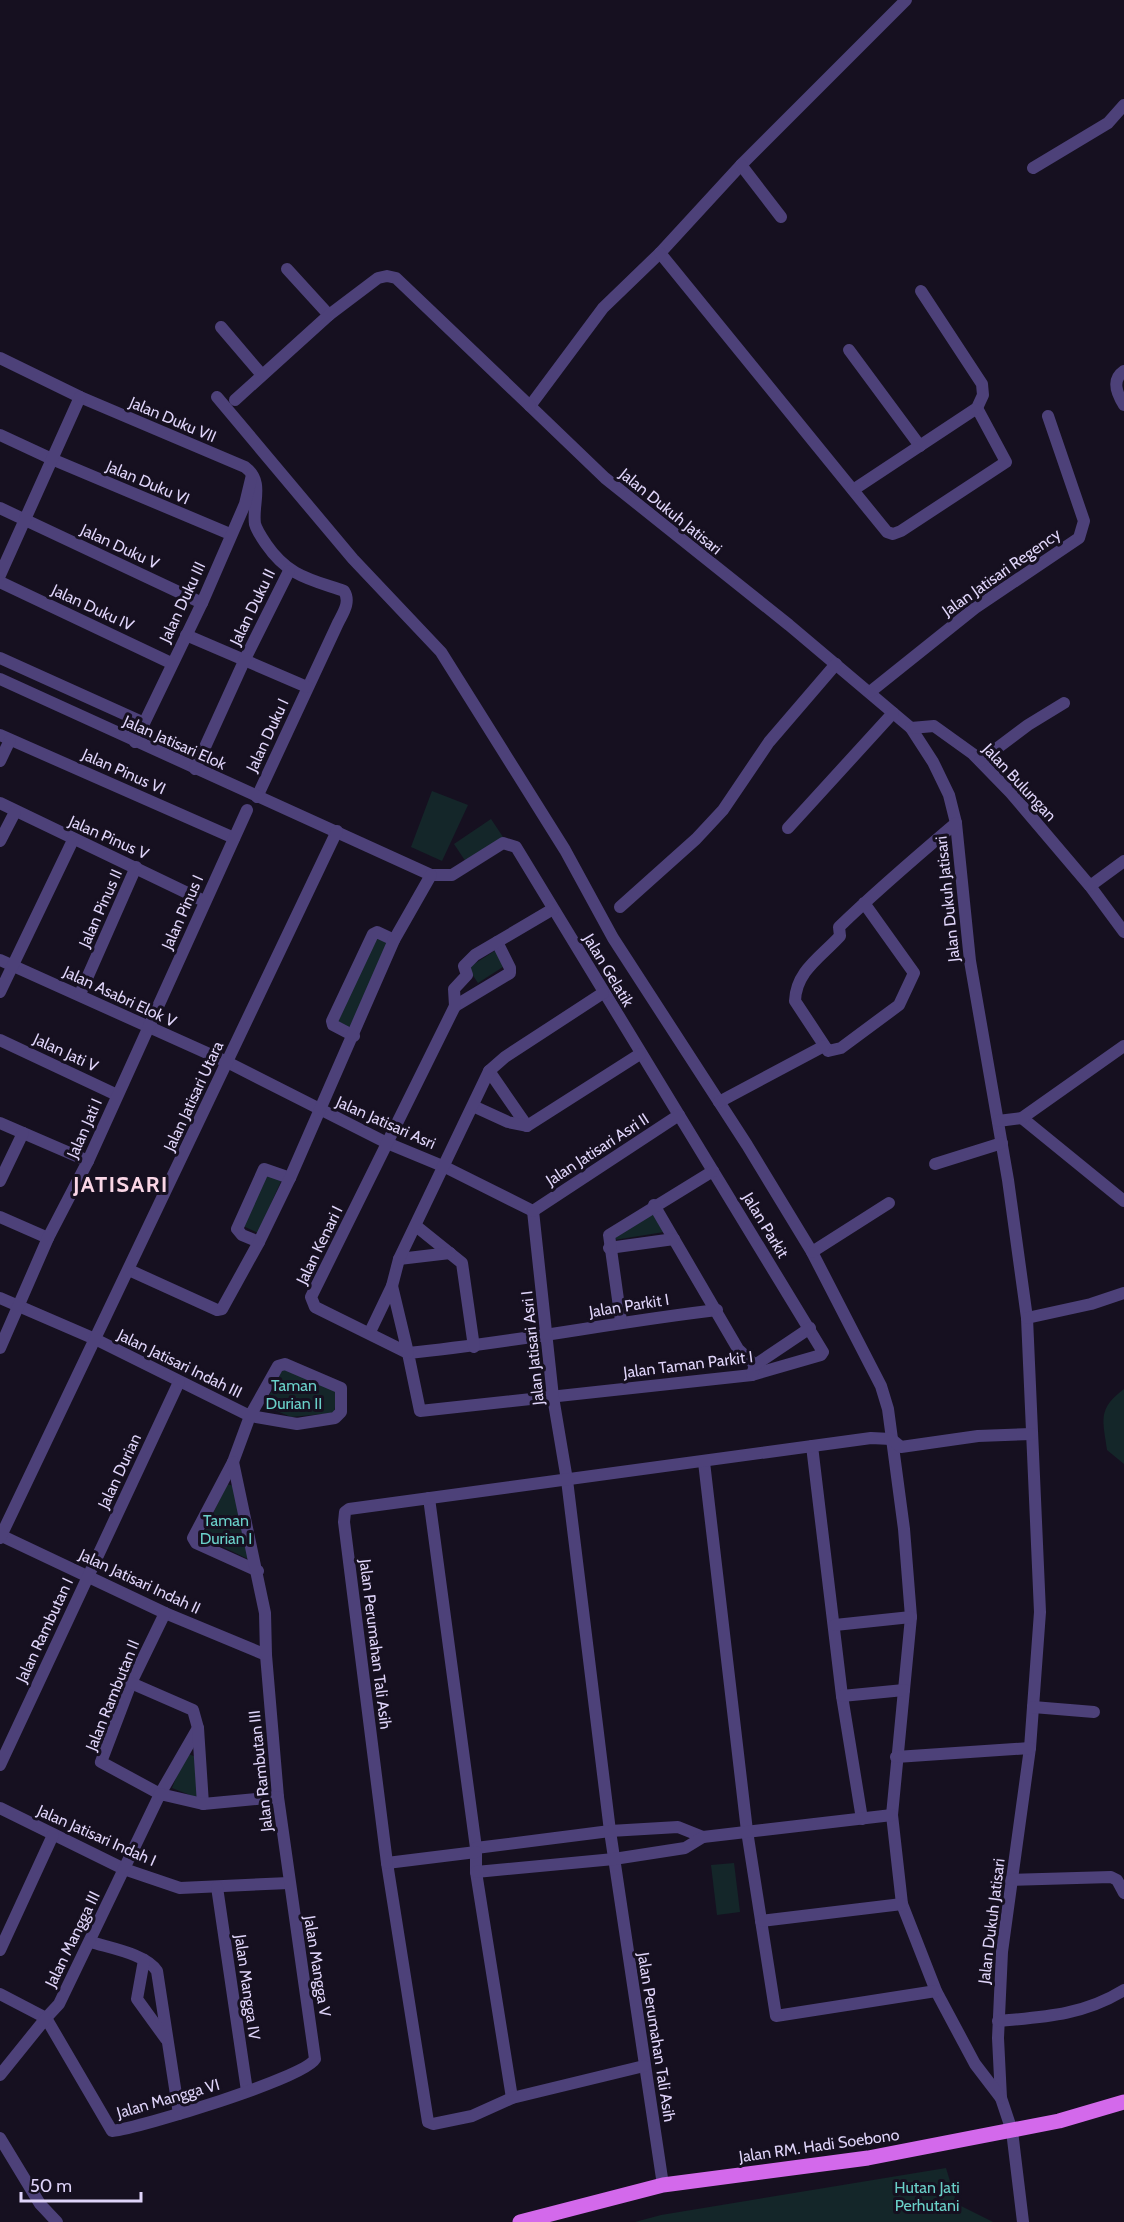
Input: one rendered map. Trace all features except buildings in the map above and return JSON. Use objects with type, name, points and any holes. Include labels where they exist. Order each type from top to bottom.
[{"type":"main road","name":"Jalan RM. Hadi Soebono","points":[[520,2222],[663,2185],[868,2158],[1059,2121],[1124,2102]]},
{"type":"street","points":[[530,406],[603,308],[660,253],[741,165],[906,0]]},
{"type":"street","points":[[1033,168],[1108,123],[1124,105]]},
{"type":"street","points":[[741,165],[781,217]]},
{"type":"street","points":[[660,253],[882,528],[893,534],[902,531],[1004,465],[1006,459],[977,408]]},
{"type":"street","points":[[287,269],[329,315]]},
{"type":"street","name":"Jalan Dukuh Jatisari","points":[[235,400],[329,315],[378,278],[387,276],[396,279],[604,478],[836,664],[911,728],[946,788],[956,823],[970,961],[1002,1143],[1027,1318],[1040,1612],[1030,1748],[1002,1952],[998,2020],[1001,2098],[1012,2131],[1023,2222]]},
{"type":"street","points":[[853,490],[977,408],[983,395],[982,384],[921,291]]},
{"type":"street","points":[[221,327],[262,375]]},
{"type":"street","points":[[849,350],[920,446]]},
{"type":"street","name":"Jalan Duku VII","points":[[0,358],[80,398],[245,467],[252,474]]},
{"type":"street","points":[[1124,371],[1117,378],[1116,385],[1124,405]]},
{"type":"street","name":"Jalan Dukuh Jatisari","points":[[217,397],[353,559],[441,652],[565,850],[613,938],[812,1252],[881,1386],[887,1402],[904,1529],[911,1617],[892,1815],[902,1904],[936,1991],[975,2064],[1001,2098]]},
{"type":"street","points":[[0,575],[24,519],[54,460],[80,398]]},
{"type":"street","name":"Jalan Jatisari Regency","points":[[870,692],[975,608],[1079,538],[1084,521],[1048,416]]},
{"type":"street","name":"Jalan Duku VI","points":[[0,435],[230,534]]},
{"type":"street","name":"Jalan Duku III","points":[[135,742],[142,722],[202,603],[230,534],[245,504],[252,474]]},
{"type":"street","name":"Jalan Duku II","points":[[195,769],[244,659],[289,571],[258,532],[255,522],[257,492],[252,474]]},
{"type":"street","name":"Jalan Duku V","points":[[0,508],[202,603]]},
{"type":"street","name":"Jalan Duku I","points":[[257,797],[347,603],[344,591],[289,571]]},
{"type":"street","name":"Jalan Duku IV","points":[[0,582],[171,663]]},
{"type":"street","name":"Jalan Duku II","points":[[186,635],[244,659]]},
{"type":"street","name":"Jalan Jatisari Elok","points":[[0,658],[142,722]]},
{"type":"street","name":"Jalan Duku I","points":[[244,659],[307,687]]},
{"type":"street","points":[[620,907],[696,839],[723,810],[769,742],[836,664]]},
{"type":"street","name":"Jalan Jatisari Elok","points":[[0,679],[431,874]]},
{"type":"street","points":[[980,761],[1028,725],[1064,703]]},
{"type":"street","points":[[788,828],[893,713]]},
{"type":"street","name":"Jalan Bulungan","points":[[911,728],[934,726],[980,761],[1054,842],[1124,932]]},
{"type":"street","points":[[0,761],[5,737]]},
{"type":"street","name":"Jalan Pinus VI","points":[[5,737],[234,838]]},
{"type":"street","name":"Jalan Pinus V","points":[[0,803],[204,901]]},
{"type":"street","name":"Jalan Pinus I","points":[[148,1028],[204,901],[248,810]]},
{"type":"street","points":[[0,841],[15,812]]},
{"type":"street","points":[[864,903],[914,973],[899,1005],[841,1048],[832,1052],[824,1046],[795,1001],[795,988],[809,967],[840,936],[839,927],[864,903],[956,823]]},
{"type":"street","name":"Jalan Jatisari Utara","points":[[0,1536],[337,831]]},
{"type":"street","points":[[0,992],[5,963],[73,840]]},
{"type":"street","name":"Jalan Gelatik","points":[[431,874],[452,875],[503,843],[510,843],[516,847],[679,1115]]},
{"type":"street","points":[[1090,886],[1124,861]]},
{"type":"street","name":"Jalan Pinus II","points":[[80,994],[136,867]]},
{"type":"street","points":[[129,1270],[217,1310],[226,1303],[290,1178],[394,940],[431,874]]},
{"type":"street","points":[[455,1006],[510,974],[510,968],[497,942],[553,909]]},
{"type":"street","points":[[354,1036],[333,1025],[332,1021],[373,934],[377,932],[394,940]]},
{"type":"street","name":"Jalan Kenari I","points":[[408,1353],[370,1332],[315,1307],[312,1297],[455,1006],[454,989],[467,975],[464,966],[475,955],[497,942]]},
{"type":"street","name":"Jalan Asabri Elok V","points":[[5,963],[80,994],[148,1028],[226,1062]]},
{"type":"street","points":[[370,1332],[392,1286],[399,1259],[489,1071],[505,1057],[603,993]]},
{"type":"street","name":"Jalan Jati I","points":[[0,1348],[48,1238],[88,1161],[148,1028]]},
{"type":"street","name":"Jalan Jati V","points":[[0,1040],[117,1095]]},
{"type":"street","points":[[719,1102],[824,1046]]},
{"type":"street","points":[[998,1121],[1022,1118],[1124,1046]]},
{"type":"street","points":[[473,1106],[508,1122],[527,1126],[640,1054]]},
{"type":"street","name":"Jalan Jatisari Asri","points":[[226,1062],[387,1143],[445,1167],[533,1211]]},
{"type":"street","points":[[489,1071],[527,1126]]},
{"type":"street","name":"Jalan Parkit","points":[[679,1115],[823,1352]]},
{"type":"street","name":"Jalan Jatisari Asri II","points":[[533,1211],[679,1115]]},
{"type":"street","points":[[1022,1118],[1124,1201]]},
{"type":"street","points":[[0,1122],[88,1161]]},
{"type":"street","points":[[0,1181],[23,1133]]},
{"type":"street","points":[[935,1164],[1002,1143]]},
{"type":"street","points":[[259,1242],[242,1235],[237,1229],[256,1184],[264,1169],[290,1178]]},
{"type":"street","points":[[621,1321],[609,1248],[609,1235],[612,1230],[713,1171]]},
{"type":"street","points":[[812,1252],[889,1203]]},
{"type":"street","points":[[654,1205],[738,1349],[753,1370]]},
{"type":"street","name":"Jalan Jatisari Asri I","points":[[533,1211],[553,1397],[567,1480]]},
{"type":"street","points":[[0,1217],[48,1238]]},
{"type":"street","points":[[416,1226],[462,1263],[474,1347]]},
{"type":"street","points":[[609,1248],[674,1239]]},
{"type":"street","points":[[399,1259],[450,1253]]},
{"type":"street","points":[[392,1286],[408,1353]]},
{"type":"street","points":[[1027,1318],[1091,1304],[1124,1293]]},
{"type":"street","name":"Jalan Jatisari Indah III","points":[[0,1298],[96,1339],[250,1416],[297,1424],[335,1418],[341,1412],[343,1392],[339,1387],[282,1364],[278,1366],[250,1416]]},
{"type":"street","name":"Jalan Parkit I","points":[[408,1353],[474,1347],[547,1336],[621,1321],[717,1310]]},
{"type":"street","name":"Jalan Taman Parkit I","points":[[753,1370],[810,1328]]},
{"type":"street","name":"Jalan Taman Parkit I","points":[[408,1353],[418,1408],[423,1412],[753,1370],[821,1355],[823,1352]]},
{"type":"street","name":"Jalan Durian","points":[[88,1575],[179,1382]]},
{"type":"street","points":[[250,1416],[233,1462],[194,1541],[258,1571]]},
{"type":"street","points":[[891,1439],[901,1447],[978,1436],[1032,1434]]},
{"type":"street","name":"Jalan Perumahan Tali Asih","points":[[512,2098],[472,2116],[433,2124],[427,2118],[387,1863],[344,1516],[349,1509],[871,1438],[891,1439]]},
{"type":"street","points":[[812,1446],[842,1696],[862,1819]]},
{"type":"street","name":"Jalan Rambutan III","points":[[233,1462],[266,1613],[266,1655],[278,1797],[289,1883]]},
{"type":"street","points":[[704,1462],[747,1831],[776,2016],[936,1991]]},
{"type":"street","name":"Jalan Perumahan Tali Asih","points":[[567,1480],[610,1831],[663,2185]]},
{"type":"street","points":[[429,1498],[476,1850],[476,1872],[512,2098],[644,2066]]},
{"type":"street","name":"Jalan Jatisari Indah II","points":[[0,1536],[88,1575],[165,1613],[266,1655]]},
{"type":"street","name":"Jalan Rambutan I","points":[[0,1765],[88,1575]]},
{"type":"street","name":"Jalan Rambutan II","points":[[160,1794],[101,1762],[132,1683],[165,1613]]},
{"type":"street","points":[[835,1625],[911,1617]]},
{"type":"street","points":[[132,1683],[190,1708],[198,1728],[203,1804]]},
{"type":"street","points":[[842,1696],[904,1690]]},
{"type":"street","points":[[1033,1707],[1094,1712]]},
{"type":"street","name":"Jalan Mangga III","points":[[0,2075],[59,2004],[91,1942],[160,1794],[198,1728]]},
{"type":"street","points":[[896,1757],[1030,1748]]},
{"type":"street","points":[[160,1794],[203,1804],[278,1797]]},
{"type":"street","name":"Jalan Jatisari Indah I","points":[[0,1808],[124,1869],[185,1889],[289,1883]]},
{"type":"street","points":[[476,1872],[614,1859],[685,1848],[703,1837],[892,1815]]},
{"type":"street","points":[[387,1863],[610,1831],[678,1827],[703,1837]]},
{"type":"street","points":[[0,1950],[53,1835]]},
{"type":"street","points":[[1011,1880],[1111,1877],[1117,1880],[1124,1893]]},
{"type":"street","name":"Jalan Mangga V","points":[[289,1883],[315,2054]]},
{"type":"street","name":"Jalan Mangga IV","points":[[217,1887],[247,2091]]},
{"type":"street","points":[[760,1921],[902,1904]]},
{"type":"street","points":[[91,1942],[144,1960],[158,1971],[178,2114]]},
{"type":"street","points":[[144,1960],[137,1999],[168,2042]]},
{"type":"street","points":[[998,2020],[1070,2014],[1101,2003],[1124,1990]]},
{"type":"street","points":[[0,1994],[46,2018]]},
{"type":"street","name":"Jalan Mangga VI","points":[[46,2018],[112,2131],[178,2114],[247,2091],[306,2067],[313,2063],[315,2054]]},
{"type":"street","points":[[0,2138],[40,2204],[57,2222]]},
{"type":"street","points":[[40,2204],[43,2222]]},
{"type":"green space","points":[[432,791],[468,805],[442,861],[411,847]]},
{"type":"green space","points":[[491,819],[503,837],[466,862],[454,844]]},
{"type":"green space","points":[[375,934],[390,942],[349,1028],[333,1020]]},
{"type":"green space","points":[[496,950],[506,965],[478,983],[468,968]]},
{"type":"green space","points":[[265,1171],[282,1179],[258,1233],[241,1225]]},
{"type":"green space","points":[[651,1209],[664,1232],[614,1240],[613,1236]]},
{"type":"green space","name":"Taman Durian II","points":[[282,1366],[338,1388],[334,1413],[291,1417],[265,1406]]},
{"type":"green space","points":[[1124,1389],[1124,1464],[1107,1450],[1104,1416],[1109,1403]]},
{"type":"green space","name":"Taman Durian I","points":[[227,1484],[237,1487],[248,1559],[202,1537]]},
{"type":"green space","points":[[186,1753],[196,1757],[200,1799],[172,1788]]},
{"type":"green space","points":[[734,1863],[740,1912],[717,1915],[711,1865]]},
{"type":"green space","name":"Hutan Jati Perhutani","points":[[946,2168],[957,2204],[993,2222],[635,2222],[661,2215]]},
{"type":"district","name":"JATISARI","points":[[121,1184]]}]
